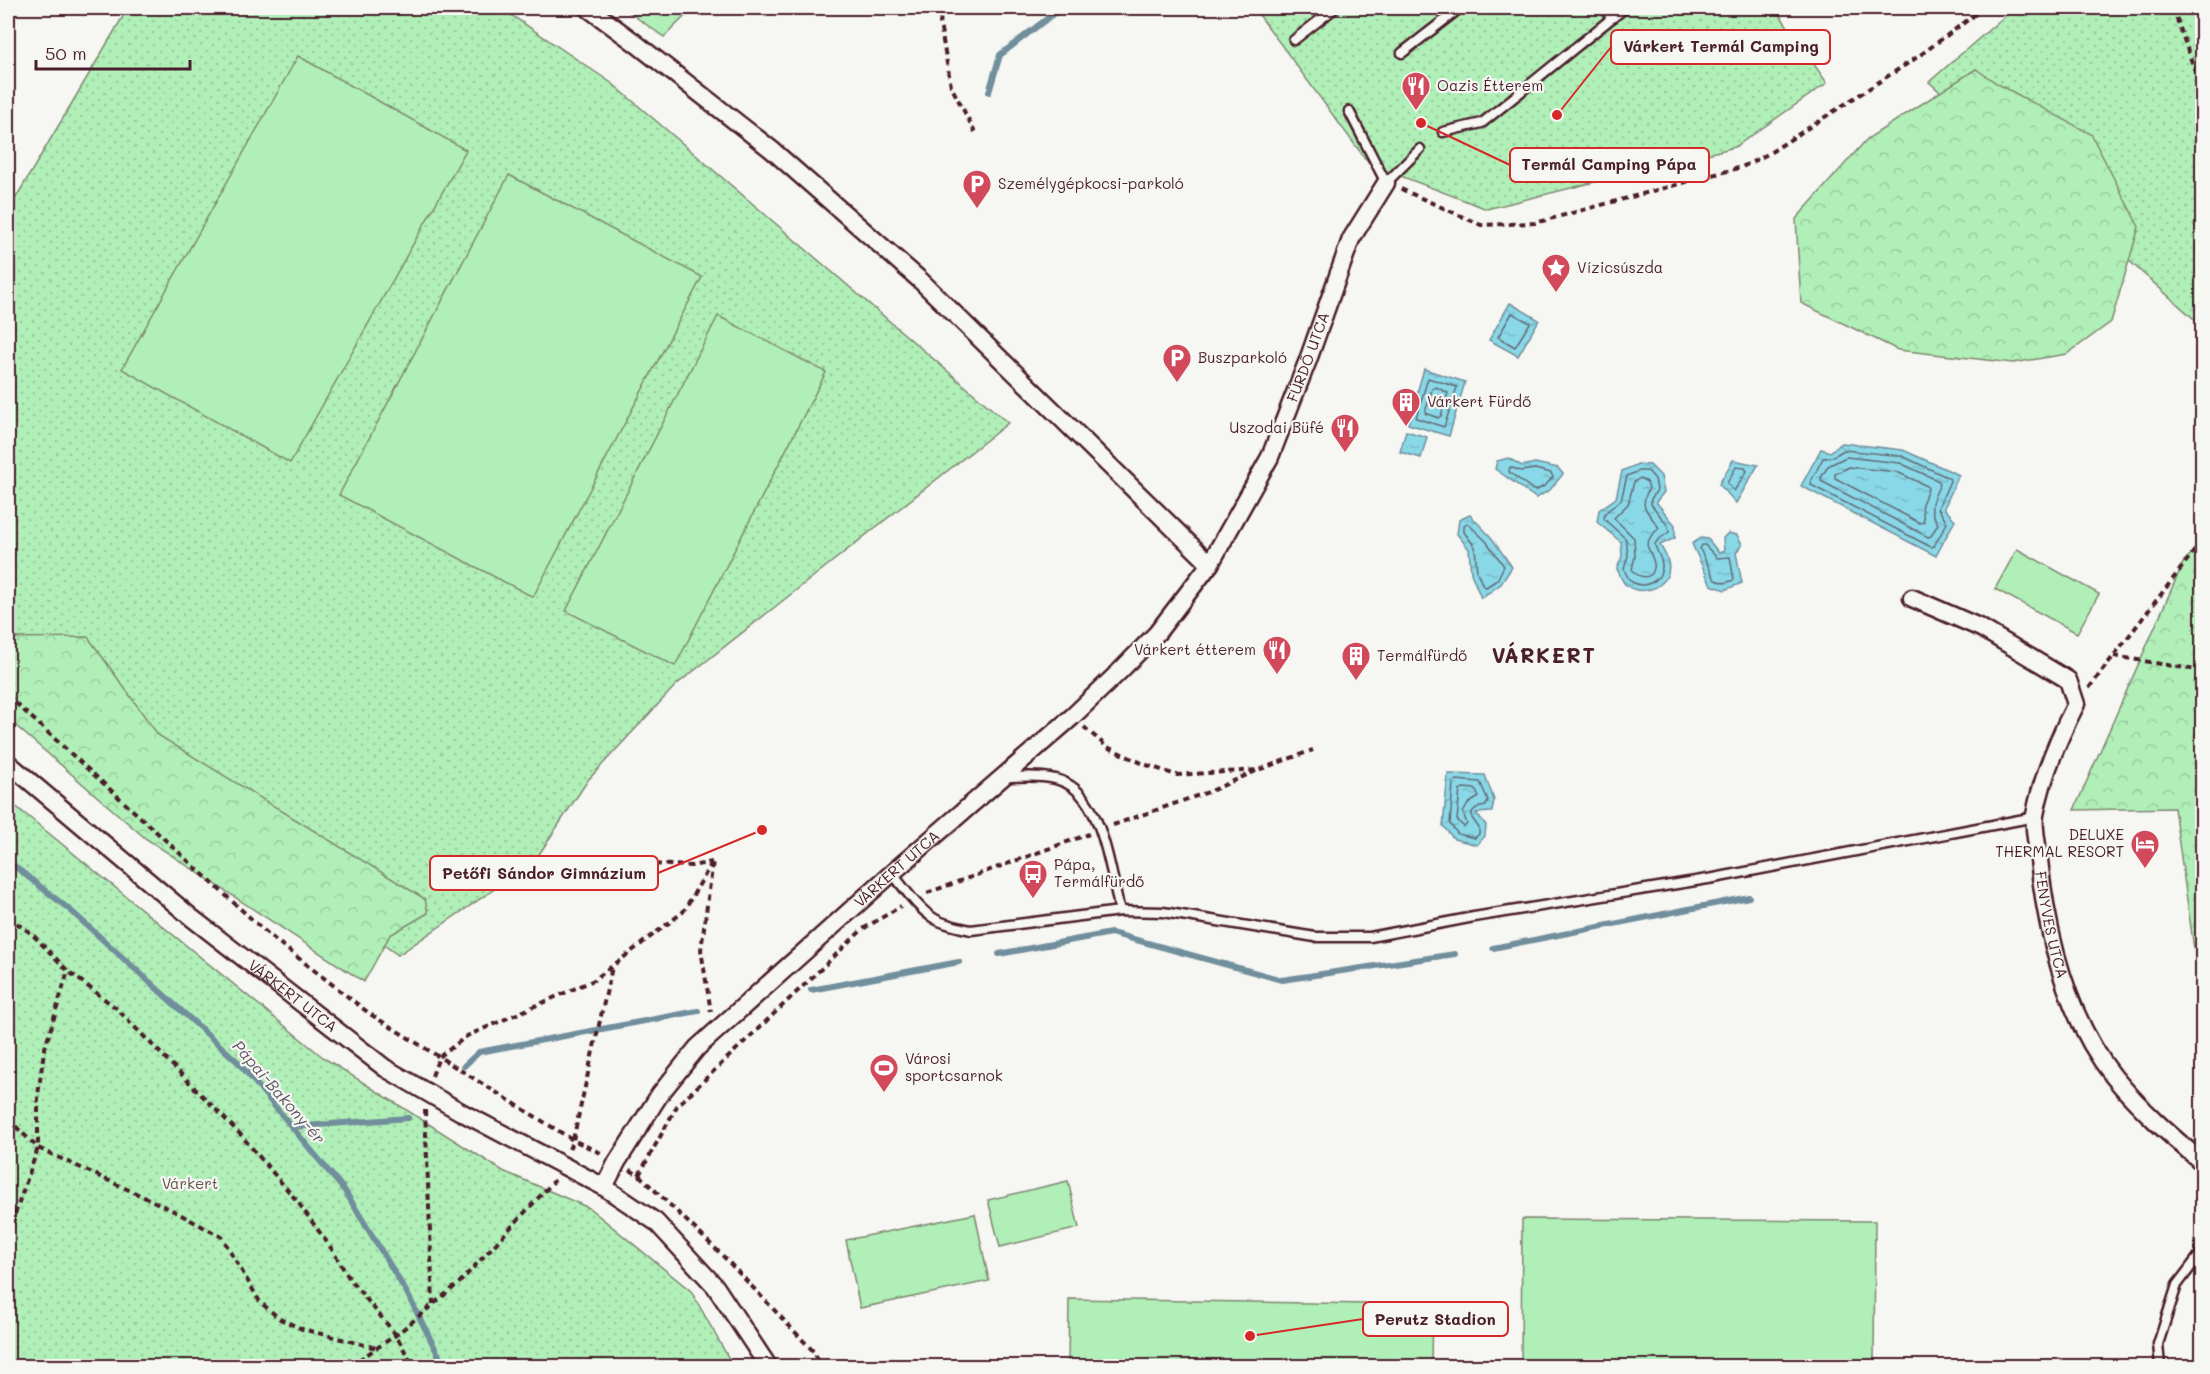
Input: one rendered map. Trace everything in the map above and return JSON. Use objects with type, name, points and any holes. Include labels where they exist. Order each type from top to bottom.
[{"type":"street","points":[[588,8],[772,150],[920,280],[1210,564]]},
{"type":"street","name":"FÜRDŐ UTCA","points":[[1210,564],[1270,457],[1308,360],[1351,239],[1386,183]]},
{"type":"street","name":"VÁRKERT UTCA","points":[[604,1187],[660,1094],[697,1048],[892,873],[1072,717],[1157,633],[1210,564]]},
{"type":"street","points":[[1912,598],[1981,628],[2068,680],[2076,705]]},
{"type":"street","name":"FENYVES UTCA","points":[[2076,705],[2056,742],[2035,817],[2042,888],[2057,961],[2081,1025],[2113,1077],[2158,1125],[2202,1162]]},
{"type":"street","name":"VÁRKERT UTCA","points":[[8,763],[192,918],[385,1068],[604,1187],[656,1222],[715,1287],[768,1366]]},
{"type":"lane","points":[[1294,40],[1335,8]]},
{"type":"lane","points":[[1402,53],[1460,8]]},
{"type":"lane","points":[[1604,8],[1612,18]]},
{"type":"lane","points":[[1443,132],[1482,123],[1624,8]]},
{"type":"lane","points":[[1349,111],[1386,183],[1420,149]]},
{"type":"lane","points":[[1003,777],[1043,778],[1065,782],[1079,792],[1100,830],[1120,911]]},
{"type":"lane","points":[[892,873],[934,918],[948,925],[971,930],[1120,911],[1163,912],[1315,937],[1370,937],[1474,917],[1714,878],[2035,817]]},
{"type":"lane","points":[[2160,1366],[2158,1344],[2177,1285],[2202,1252]]},
{"type":"path","points":[[942,8],[940,24],[951,86],[975,132]]},
{"type":"path","points":[[1386,183],[1481,225],[1535,223],[1742,167],[1768,154],[1920,56],[1984,8]]},
{"type":"path","points":[[2173,8],[2202,91]]},
{"type":"path","points":[[2076,705],[2202,541]]},
{"type":"path","points":[[2114,656],[2202,671]]},
{"type":"path","points":[[8,696],[269,935],[370,1014],[573,1140],[639,1175],[722,1255],[814,1352],[821,1366]]},
{"type":"path","points":[[1072,717],[1107,747],[1144,764],[1176,775],[1258,770]]},
{"type":"path","points":[[639,1175],[677,1106],[863,929],[913,898],[1211,791],[1258,770],[1313,750]]},
{"type":"path","points":[[592,861],[692,866],[713,861]]},
{"type":"path","points":[[433,1304],[424,1121],[426,1092],[439,1057],[467,1036],[594,980],[683,912],[713,861]]},
{"type":"path","points":[[713,861],[701,950],[715,1033]]},
{"type":"path","points":[[8,917],[32,933],[68,971],[116,1008],[240,1134],[297,1201],[331,1248],[349,1278],[396,1335],[413,1366]]},
{"type":"path","points":[[350,1366],[396,1335],[459,1283],[522,1214],[553,1184],[573,1140],[612,967]]},
{"type":"path","points":[[8,1234],[38,1148],[38,1095],[44,1051],[68,971]]},
{"type":"path","points":[[8,1119],[38,1148],[170,1209],[222,1237],[260,1302],[280,1319],[302,1329],[377,1348]]},
{"type":"green space","points":[[128,8],[501,8],[613,84],[1008,423],[676,685],[588,780],[534,862],[398,955],[8,676],[8,211]]},
{"type":"green space","points":[[623,8],[693,8],[664,37]]},
{"type":"green space","points":[[1254,8],[1775,8],[1827,83],[1735,147],[1487,209],[1369,164]]},
{"type":"green space","points":[[2014,8],[2202,8],[2202,326],[1929,82]]},
{"type":"green space","points":[[298,56],[466,150],[290,463],[122,369]]},
{"type":"green space","points":[[1976,69],[1998,84],[2091,134],[2139,227],[2111,322],[2067,354],[2013,363],[1898,350],[1801,303],[1796,219],[1867,139]]},
{"type":"green space","points":[[509,175],[702,277],[533,597],[339,495]]},
{"type":"green space","points":[[718,316],[826,372],[675,666],[566,611]]},
{"type":"green space","points":[[2202,544],[2202,965],[2195,956],[2174,808],[2074,810],[2184,561]]},
{"type":"green space","points":[[2017,549],[2099,594],[2077,633],[1995,589]]},
{"type":"green space","points":[[8,636],[9,638],[88,637],[158,735],[425,899],[428,913],[390,935],[364,982],[145,838],[8,719]]},
{"type":"green space","name":"Várkert","points":[[8,800],[324,1058],[503,1171],[589,1208],[691,1291],[733,1366],[8,1366]]},
{"type":"green space","points":[[1068,1181],[1079,1228],[1000,1247],[988,1200]]},
{"type":"green space","points":[[975,1214],[989,1281],[860,1308],[846,1240]]},
{"type":"green space","points":[[1522,1219],[1875,1221],[1874,1366],[1521,1366]]},
{"type":"green space","points":[[1069,1299],[1432,1305],[1431,1366],[1068,1366]]},
{"type":"water","points":[[1510,303],[1539,320],[1518,356],[1489,340]]},
{"type":"water","points":[[1424,369],[1465,382],[1449,436],[1408,424]]},
{"type":"water","points":[[1406,431],[1427,437],[1421,458],[1400,452]]},
{"type":"water","points":[[1842,443],[1903,450],[1959,475],[1944,508],[1955,520],[1936,556],[1801,486],[1821,449],[1830,452]]},
{"type":"water","points":[[1508,458],[1522,466],[1535,463],[1558,468],[1563,474],[1550,490],[1536,498],[1495,469],[1497,461]]},
{"type":"water","points":[[1733,460],[1758,465],[1736,503],[1719,484]]},
{"type":"water","points":[[1638,464],[1650,465],[1661,476],[1664,492],[1656,502],[1675,525],[1675,538],[1660,545],[1668,562],[1669,570],[1666,577],[1656,587],[1641,591],[1623,582],[1617,569],[1622,556],[1621,542],[1597,522],[1599,510],[1616,498],[1622,471]]},
{"type":"water","points":[[1470,515],[1491,537],[1512,567],[1501,584],[1481,598],[1471,573],[1469,549],[1457,534],[1459,520]]},
{"type":"water","points":[[1728,533],[1737,535],[1742,544],[1736,553],[1742,583],[1725,590],[1711,585],[1692,544],[1701,538],[1708,539],[1719,553],[1724,551],[1723,538]]},
{"type":"water","points":[[1448,774],[1485,775],[1494,800],[1492,812],[1476,813],[1486,825],[1485,836],[1477,845],[1454,839],[1443,826]]},
{"type":"waterway","points":[[989,92],[1000,55],[1061,8]]},
{"type":"waterway","name":"Pápai-Bakony-ér","points":[[8,861],[70,910],[238,1062],[345,1191],[407,1293],[444,1366]]},
{"type":"waterway","points":[[1493,948],[1749,897]]},
{"type":"waterway","points":[[999,954],[1111,933],[1282,980],[1455,954]]},
{"type":"waterway","points":[[811,990],[959,962]]},
{"type":"waterway","points":[[464,1066],[479,1052],[698,1011]]},
{"type":"waterway","points":[[292,1127],[408,1118]]},
{"type":"place","name":"Oazis Étterem","points":[[1416,112]]},
{"type":"place","name":"Várkert Termál Camping","points":[[1557,115]]},
{"type":"place","name":"Termál Camping Pápa","points":[[1421,123]]},
{"type":"place","name":"Személygépkocsi-parkoló","points":[[977,210]]},
{"type":"place","name":"Vízicsúszda","points":[[1556,294]]},
{"type":"place","name":"Buszparkoló","points":[[1177,384]]},
{"type":"place","name":"Várkert Fürdő","points":[[1406,428]]},
{"type":"place","name":"Uszodai Büfé","points":[[1345,454]]},
{"type":"place","name":"Várkert étterem","points":[[1277,676]]},
{"type":"place","name":"Termálfürdő","points":[[1356,682]]},
{"type":"place","name":"Petőfi Sándor Gimnázium","points":[[762,830]]},
{"type":"place","name":"DELUXE THERMAL RESORT","points":[[2145,870]]},
{"type":"place","name":"Pápa, Termálfürdő","points":[[1033,900]]},
{"type":"place","name":"Városi sportcsarnok","points":[[884,1094]]},
{"type":"place","name":"Perutz Stadion","points":[[1250,1336]]},
{"type":"district","name":"VÁRKERT","points":[[1544,656]]}]
